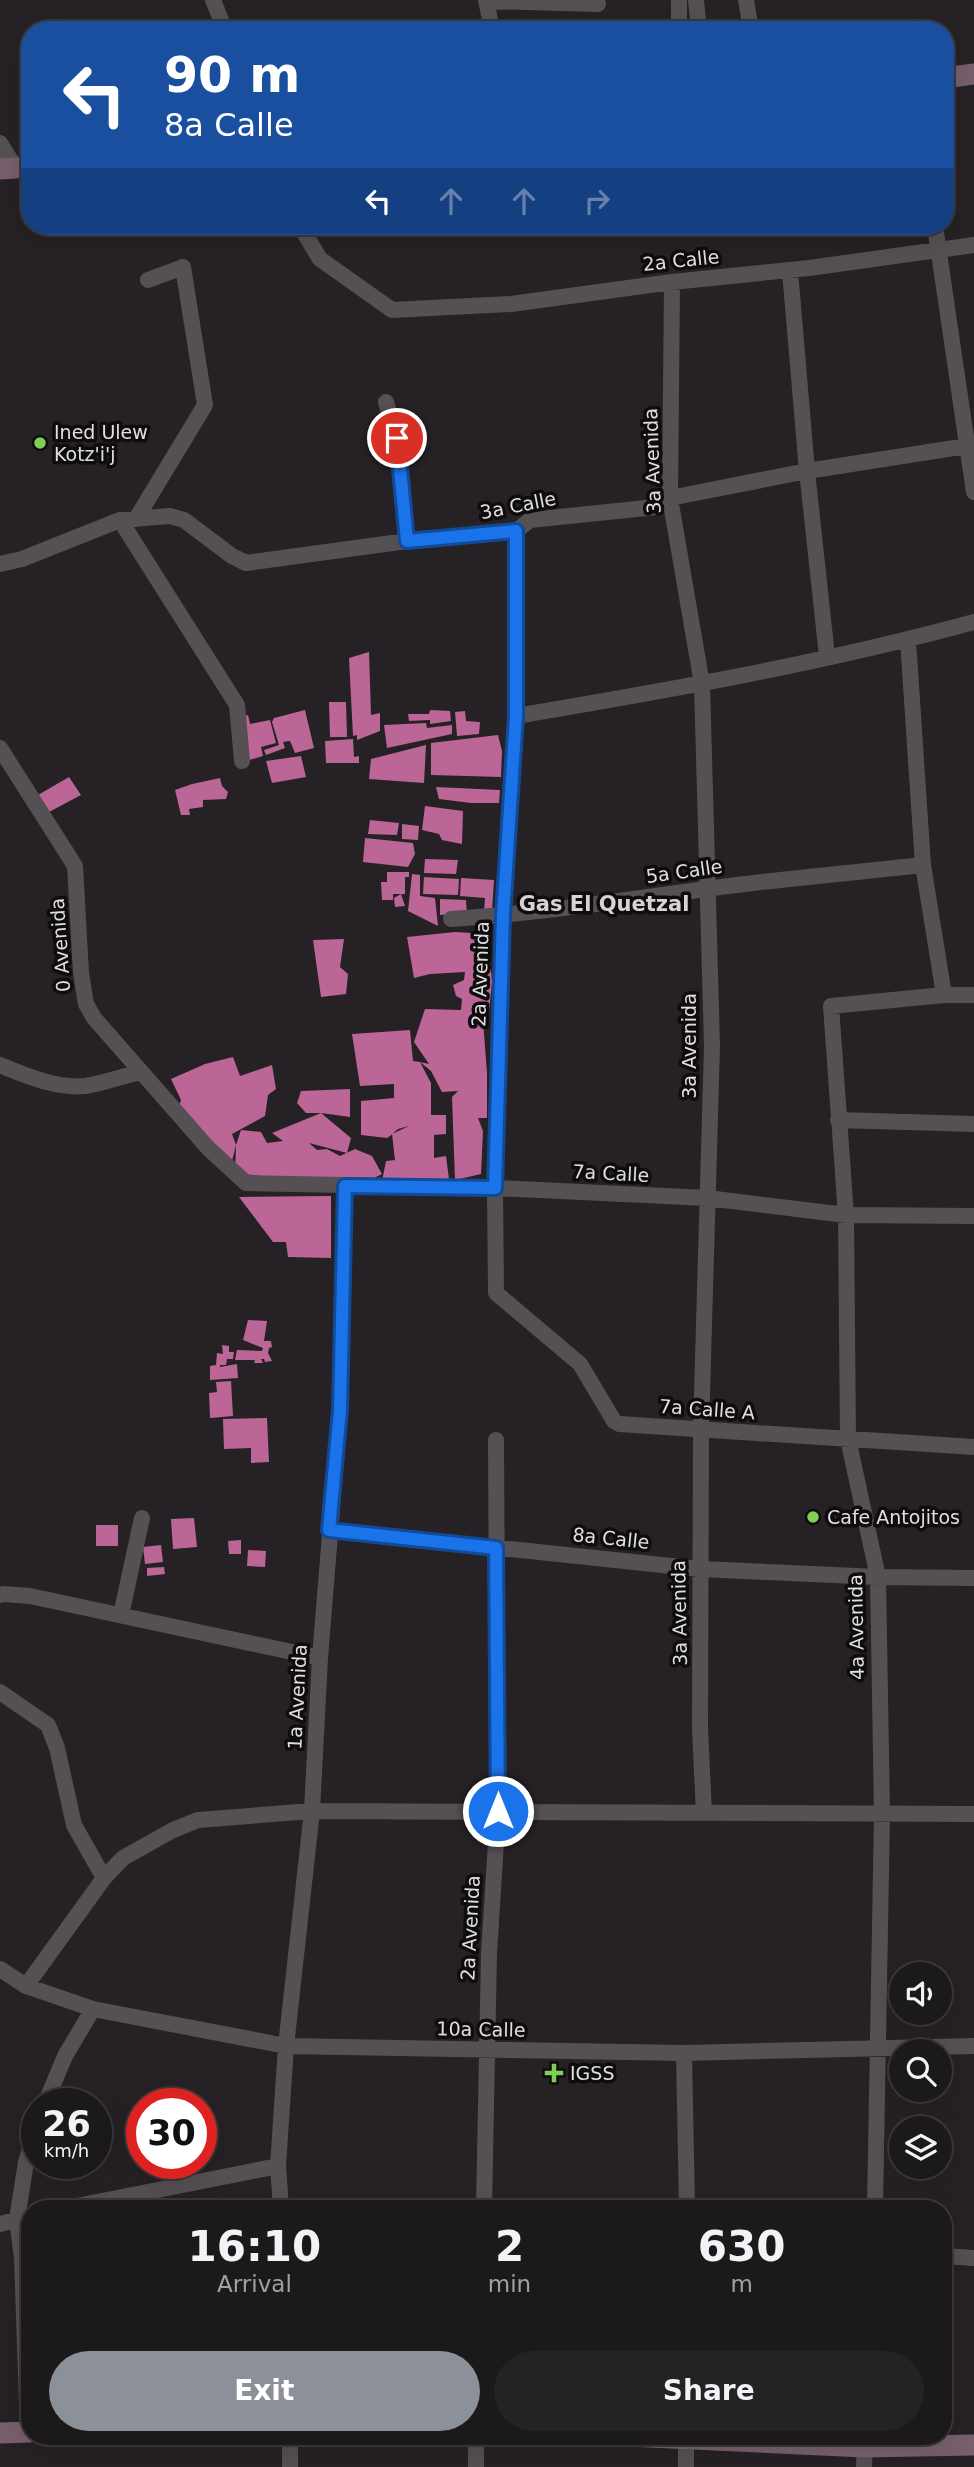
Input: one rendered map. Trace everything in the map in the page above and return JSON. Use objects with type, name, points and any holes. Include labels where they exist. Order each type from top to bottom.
[{"type":"street","points":[[212,0],[221,21]]},
{"type":"street","points":[[490,21],[486,0],[597,4],[597,0]]},
{"type":"street","points":[[679,0],[679,21]]},
{"type":"street","points":[[696,0],[698,21]]},
{"type":"street","points":[[746,0],[750,21]]},
{"type":"street","points":[[954,77],[974,74]]},
{"type":"street","points":[[0,143],[15,168]]},
{"type":"street","name":"2a Calle","points":[[305,235],[320,259],[392,310],[511,304],[672,282],[790,271],[974,245]]},
{"type":"street","points":[[936,235],[971,446],[974,492]]},
{"type":"street","points":[[148,280],[183,267],[205,405],[128,520],[237,705],[242,761]]},
{"type":"street","points":[[790,271],[807,471],[827,656]]},
{"type":"street","name":"3a Avenida","points":[[672,282],[670,498],[702,684],[704,840],[708,888],[712,1046],[699,1569],[702,1628],[700,1729],[704,1813]]},
{"type":"street","points":[[386,402],[397,438],[407,541]]},
{"type":"street","name":"3a Calle","points":[[0,564],[22,559],[128,520],[170,516],[184,520],[232,556],[246,563],[407,541],[516,531],[530,520],[656,507],[670,498],[807,471],[971,446]]},
{"type":"street","name":"2a Avenida","points":[[496,1293],[495,1188],[503,915],[516,716],[516,531]]},
{"type":"street","points":[[516,716],[702,684],[908,640],[974,622]]},
{"type":"street","points":[[908,640],[923,865],[944,995],[974,995]]},
{"type":"street","name":"0 Avenida","points":[[0,748],[75,866],[81,973],[86,1004],[94,1018],[208,1148],[246,1183]]},
{"type":"street","name":"5a Calle","points":[[451,919],[604,904],[708,888],[923,865]]},
{"type":"street","name":"4a Avenida","points":[[875,2200],[882,1814],[878,1577],[848,1439],[846,1215],[831,1006],[944,995]]},
{"type":"street","points":[[0,1065],[30,1078],[70,1087],[88,1086],[141,1072]]},
{"type":"street","points":[[838,1120],[974,1124]]},
{"type":"street","name":"7a Calle","points":[[246,1183],[495,1188],[707,1198],[846,1215],[974,1216]]},
{"type":"street","name":"1a Avenida","points":[[280,2200],[278,2166],[286,2046],[312,1811],[320,1658],[340,1410],[345,1186]]},
{"type":"street","name":"7a Calle A","points":[[496,1293],[580,1364],[614,1421],[619,1424],[974,1447]]},
{"type":"street","name":"2a Avenida","points":[[484,2200],[489,1954],[498,1811],[496,1440]]},
{"type":"street","points":[[121,1615],[142,1518]]},
{"type":"street","name":"8a Calle","points":[[329,1530],[699,1569],[878,1577],[974,1578]]},
{"type":"street","points":[[0,1595],[30,1596],[320,1658]]},
{"type":"street","points":[[0,1692],[48,1724],[57,1748],[74,1825],[104,1878]]},
{"type":"street","points":[[26,1986],[104,1878],[123,1858],[173,1830],[198,1820],[312,1811],[974,1814]]},
{"type":"street","name":"10a Calle","points":[[0,1969],[26,1986],[93,2009],[286,2046],[684,2053],[974,2046]]},
{"type":"street","points":[[52,2088],[65,2056],[93,2009]]},
{"type":"street","points":[[684,2053],[687,2200]]},
{"type":"street","points":[[107,2200],[278,2166]]},
{"type":"street","points":[[24,2200],[25,2179]]},
{"type":"street","points":[[0,2224],[21,2219]]},
{"type":"street","points":[[952,2257],[974,2258]]},
{"type":"street","points":[[0,2433],[21,2432]]},
{"type":"street","points":[[290,2445],[290,2467]]},
{"type":"street","points":[[476,2445],[476,2467]]},
{"type":"street","points":[[686,2445],[686,2467]]},
{"type":"street","points":[[796,2445],[864,2450],[974,2445]]},
{"type":"building","points":[[369,652],[371,715],[380,713],[380,731],[357,740],[357,735],[353,736],[349,658]]},
{"type":"building","points":[[329,702],[346,702],[347,737],[330,737]]},
{"type":"building","points":[[305,710],[314,748],[295,753],[290,741],[283,742],[285,748],[266,755],[264,750],[279,745],[272,722],[274,718]]},
{"type":"building","points":[[430,710],[450,711],[451,721],[430,724],[430,720],[409,721],[408,714],[429,714]]},
{"type":"building","points":[[465,711],[466,721],[480,722],[479,734],[457,736],[455,712]]},
{"type":"building","points":[[248,715],[250,724],[270,720],[276,743],[261,747],[263,756],[246,761],[242,717]]},
{"type":"building","points":[[426,723],[427,728],[452,725],[452,734],[387,748],[384,725]]},
{"type":"building","points":[[498,735],[502,751],[501,777],[431,775],[431,743]]},
{"type":"building","points":[[353,739],[354,757],[359,756],[359,763],[326,763],[325,741]]},
{"type":"building","points":[[426,745],[424,783],[369,779],[371,759]]},
{"type":"building","points":[[301,756],[306,777],[272,783],[266,761]]},
{"type":"building","points":[[69,777],[81,795],[49,812],[38,795]]},
{"type":"building","points":[[220,778],[222,786],[228,792],[226,799],[203,800],[203,807],[189,809],[190,815],[181,815],[175,790]]},
{"type":"building","points":[[436,787],[500,790],[499,803],[439,799]]},
{"type":"building","points":[[425,806],[463,811],[462,844],[442,840],[439,834],[422,830]]},
{"type":"building","points":[[370,820],[399,823],[397,835],[368,834]]},
{"type":"building","points":[[402,824],[419,826],[418,840],[402,839]]},
{"type":"building","points":[[365,838],[413,843],[415,854],[408,867],[363,862]]},
{"type":"building","points":[[425,859],[458,860],[456,874],[424,873]]},
{"type":"building","points":[[387,872],[409,872],[409,877],[405,877],[405,894],[393,894],[393,900],[382,900],[381,882],[387,882]]},
{"type":"building","points":[[412,874],[420,875],[420,896],[435,898],[438,926],[408,911]]},
{"type":"building","points":[[424,877],[459,879],[458,895],[423,894]]},
{"type":"building","points":[[461,878],[494,880],[492,911],[484,911],[485,898],[460,896]]},
{"type":"building","points":[[401,894],[405,906],[395,907],[394,898]]},
{"type":"building","points":[[440,899],[466,900],[467,914],[440,915]]},
{"type":"building","points":[[455,932],[488,934],[492,982],[489,1013],[473,1019],[483,1020],[487,1073],[487,1118],[478,1118],[483,1131],[481,1174],[455,1180],[452,1097],[458,1091],[442,1092],[431,1071],[420,1062],[429,1064],[414,1042],[425,1009],[461,1010],[462,999],[456,996],[453,985],[464,980],[465,972],[430,974],[414,978],[407,937]]},
{"type":"building","points":[[344,939],[340,967],[348,974],[346,994],[321,997],[313,940]]},
{"type":"building","points":[[410,1030],[413,1061],[420,1062],[431,1083],[431,1115],[446,1115],[446,1134],[434,1135],[434,1158],[446,1156],[450,1187],[381,1186],[386,1161],[395,1160],[392,1134],[387,1138],[361,1135],[361,1101],[394,1098],[394,1084],[360,1086],[352,1034]]},
{"type":"building","points":[[233,1057],[240,1076],[272,1065],[276,1089],[268,1095],[265,1116],[232,1134],[236,1145],[232,1161],[177,1113],[181,1100],[171,1079],[205,1064]]},
{"type":"building","points":[[350,1089],[350,1117],[306,1113],[297,1103],[301,1091]]},
{"type":"building","points":[[321,1113],[351,1138],[347,1153],[355,1149],[372,1156],[382,1174],[370,1180],[285,1179],[235,1173],[236,1145],[241,1130],[261,1132],[267,1143],[283,1141],[272,1133]],"holes":[[[309,1143],[347,1153],[340,1156],[327,1149],[317,1150]]]},
{"type":"building","points":[[331,1196],[331,1258],[288,1257],[286,1242],[273,1242],[239,1197]]},
{"type":"building","points":[[248,1320],[267,1321],[264,1341],[271,1341],[272,1347],[268,1353],[272,1361],[265,1362],[261,1359],[263,1363],[254,1363],[255,1360],[235,1360],[237,1350],[262,1351],[263,1348],[243,1340]]},
{"type":"building","points":[[222,1345],[229,1346],[229,1352],[234,1352],[233,1359],[227,1359],[226,1365],[220,1367],[237,1364],[238,1378],[210,1380],[210,1366],[216,1365],[217,1353],[223,1354]]},
{"type":"building","points":[[231,1381],[233,1416],[210,1418],[209,1393],[217,1392],[216,1382]]},
{"type":"building","points":[[267,1418],[269,1462],[251,1463],[251,1448],[224,1449],[223,1419]]},
{"type":"building","points":[[194,1518],[197,1547],[173,1549],[171,1519]]},
{"type":"building","points":[[96,1525],[118,1525],[118,1546],[96,1546]]},
{"type":"building","points":[[241,1540],[241,1554],[229,1554],[228,1541]]},
{"type":"building","points":[[161,1545],[163,1562],[145,1564],[143,1547]]},
{"type":"building","points":[[248,1550],[266,1551],[265,1567],[247,1566]]},
{"type":"building","points":[[164,1567],[165,1574],[147,1576],[147,1568]]},
{"type":"place","name":"Ined Ulew Kotz'i'j","points":[[40,443]]},
{"type":"place","name":"Cafe Antojitos","points":[[813,1517]]},
{"type":"place","name":"IGSS","points":[[554,2073]]},
{"type":"district","name":"Gas El Quetzal","points":[[604,904]]},
{"type":"route","points":[[397,438],[407,541],[516,531],[516,716],[503,915],[495,1188],[345,1186],[340,1410],[329,1530],[496,1548],[498,1811]]}]
